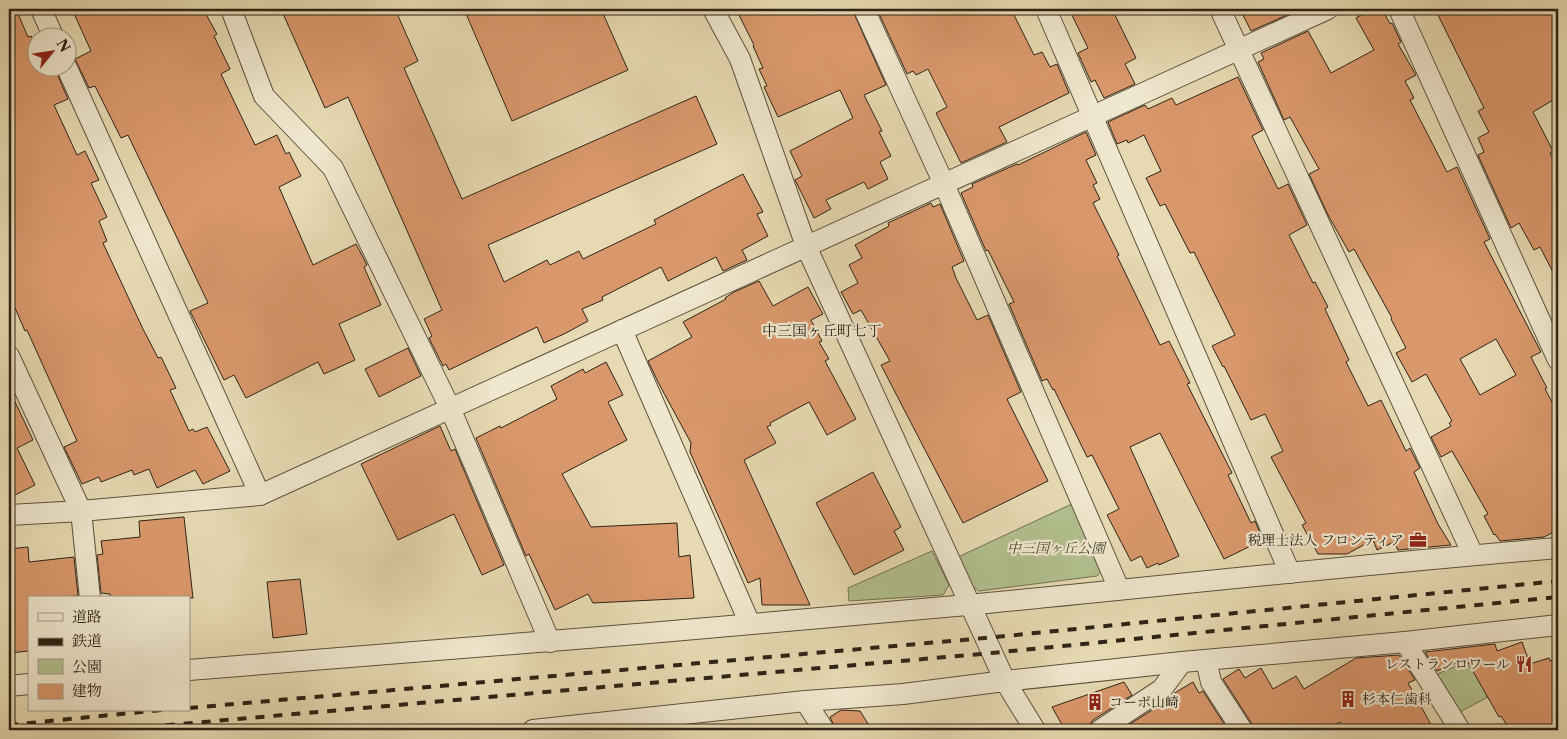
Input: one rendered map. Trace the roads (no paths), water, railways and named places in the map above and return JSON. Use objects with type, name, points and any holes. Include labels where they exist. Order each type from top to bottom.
[{"type":"street","points":[[41,9],[50,28]]},
{"type":"street","points":[[231,9],[264,96],[333,168],[450,408],[550,642]]},
{"type":"street","points":[[713,9],[740,59],[806,246],[1005,681],[1035,730]]},
{"type":"street","points":[[864,9],[944,184],[1119,589]]},
{"type":"street","points":[[1046,9],[1290,573]]},
{"type":"street","points":[[1220,9],[1473,555]]},
{"type":"street","points":[[9,515],[82,512],[260,494],[1328,9]]},
{"type":"street","points":[[1399,9],[1558,360]]},
{"type":"street","points":[[72,78],[260,494]]},
{"type":"street","points":[[622,330],[750,624]]},
{"type":"street","points":[[9,356],[82,512],[90,596]]},
{"type":"street","points":[[190,670],[550,642],[1558,548]]},
{"type":"street","points":[[533,730],[611,726],[805,701],[904,694],[1182,662],[1405,642],[1558,625]]},
{"type":"street","points":[[1405,642],[1460,730]]},
{"type":"street","points":[[1206,660],[1211,682],[1242,730]]},
{"type":"street","points":[[1100,730],[1162,689],[1182,662]]},
{"type":"street","points":[[9,686],[28,684]]},
{"type":"street","points":[[805,701],[824,730]]},
{"type":"railway","points":[[190,708],[985,638],[1558,581]]},
{"type":"railway","points":[[112,730],[992,653],[1558,597]]},
{"type":"railway","points":[[9,725],[142,712]]},
{"type":"place","name":"税理士法人 フロンティア","points":[[1418,540]]},
{"type":"place","name":"レストランロワール","points":[[1524,664]]},
{"type":"place","name":"杉本仁歯科","points":[[1348,699]]},
{"type":"place","name":"コーポ山崎","points":[[1095,702]]},
{"type":"district","name":"中三国ヶ丘町七丁","points":[[822,330]]},
{"type":"park label","name":"中三国ヶ丘公園","points":[[1056,548]]}]
